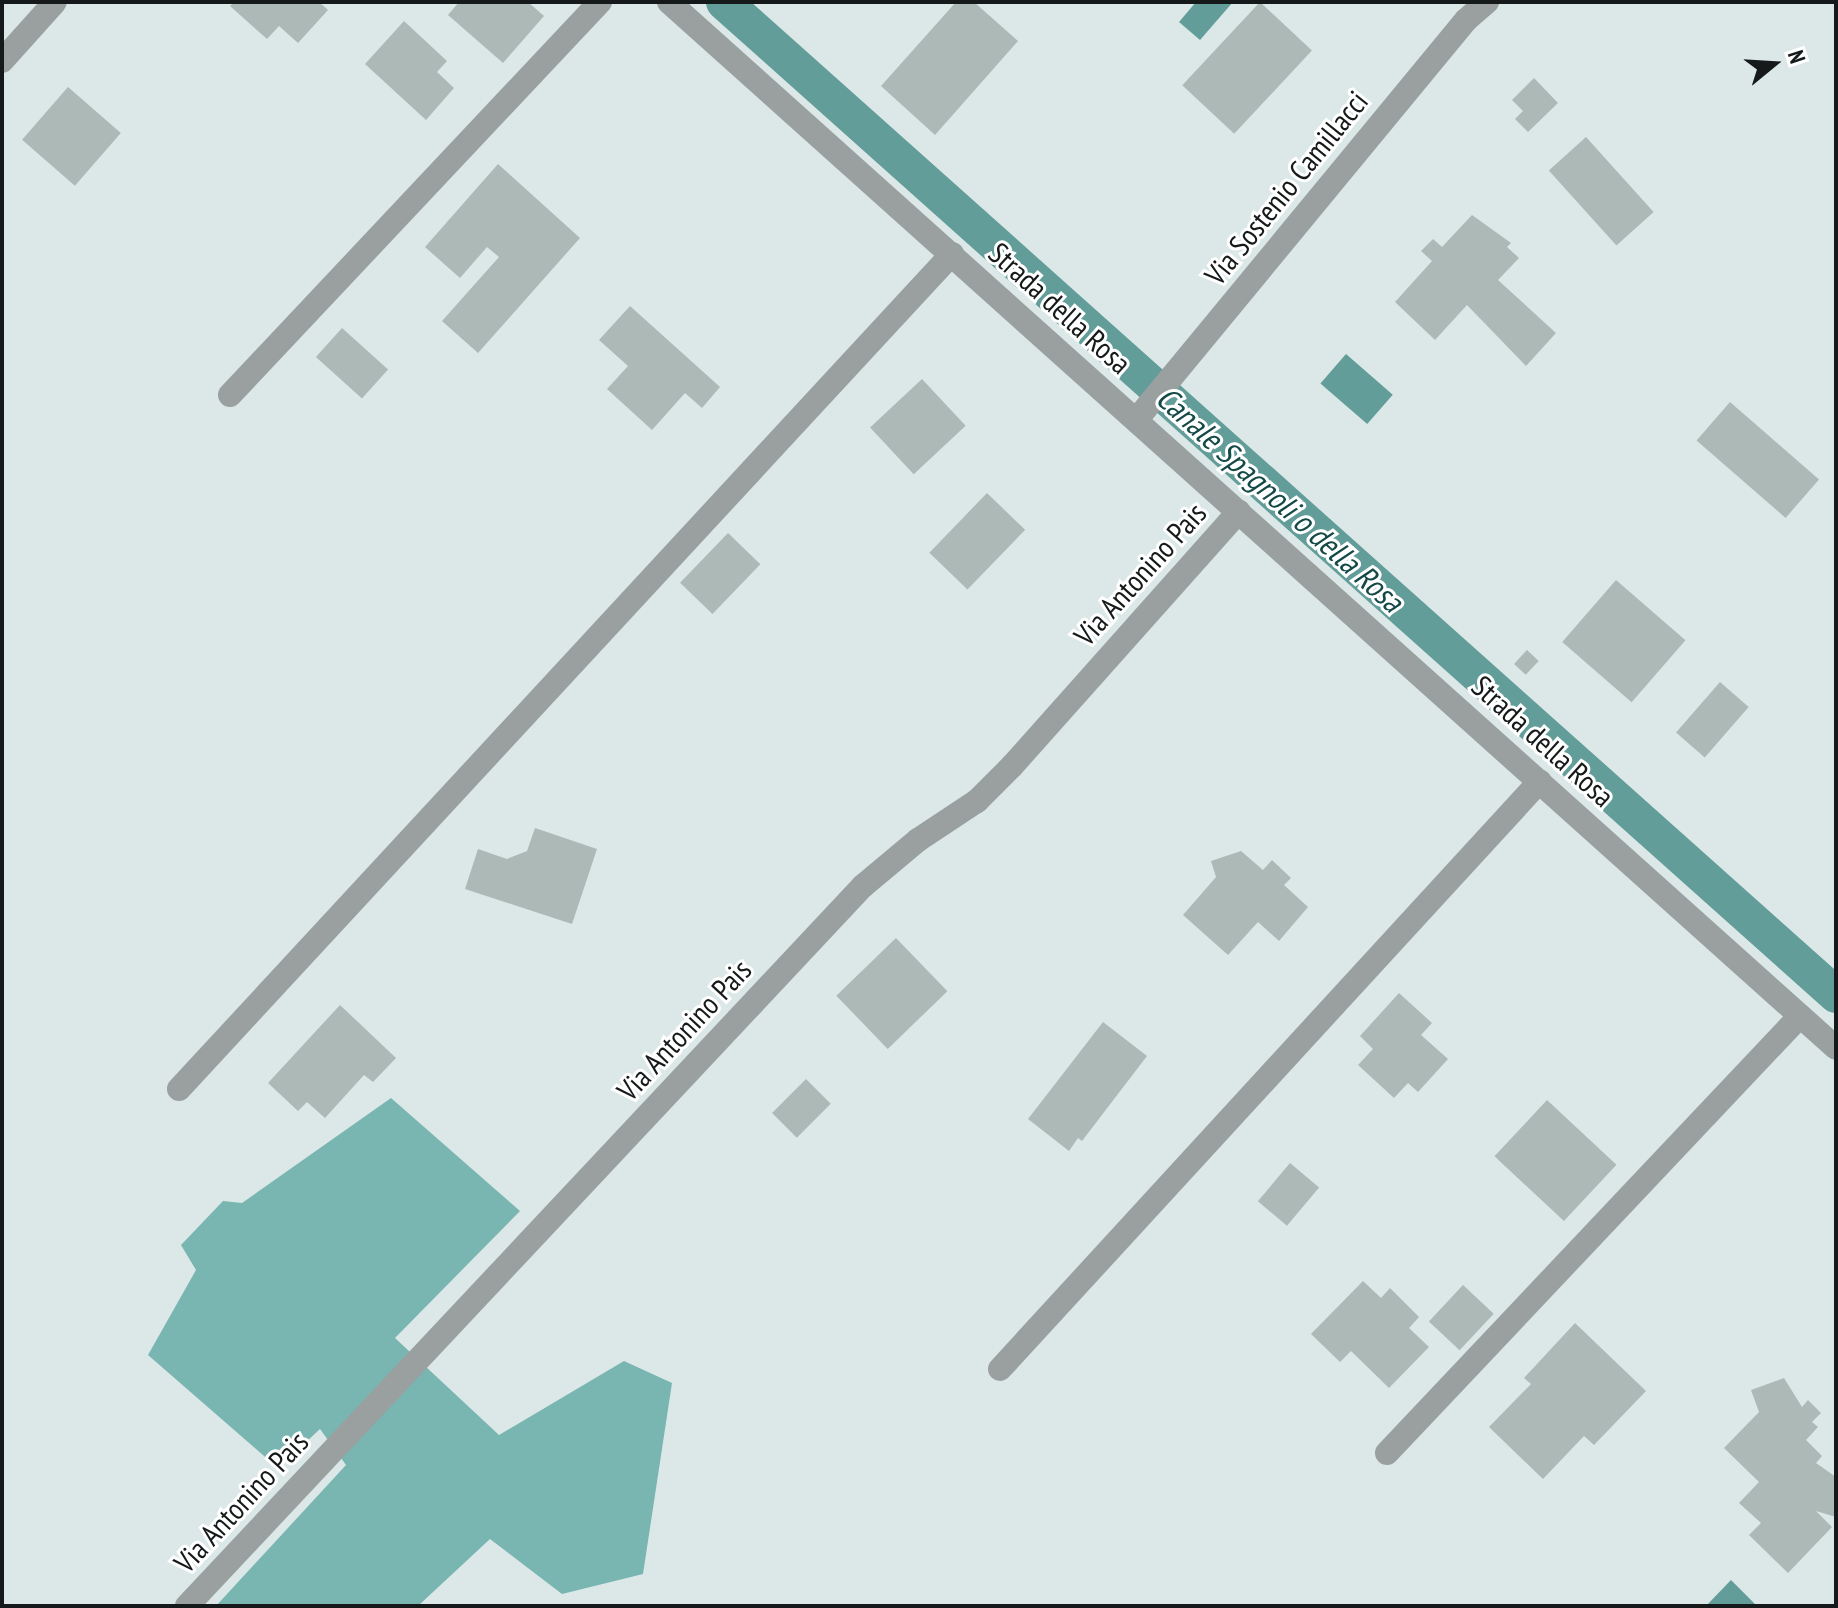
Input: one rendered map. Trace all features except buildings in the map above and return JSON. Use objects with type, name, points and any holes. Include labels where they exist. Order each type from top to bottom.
[{"type":"street","points":[[2,61],[55,2]]},
{"type":"street","points":[[230,395],[600,2]]},
{"type":"street","name":"Strada della Rosa","points":[[669,2],[1836,1048]]},
{"type":"street","name":"Via Sostenio Camillacci","points":[[1137,419],[1466,20],[1487,2]]},
{"type":"street","points":[[179,1089],[952,254]]},
{"type":"street","name":"Via Antonino Pais","points":[[187,1606],[863,886],[977,801],[1012,766],[1239,511]]},
{"type":"street","points":[[1000,1369],[1540,781]]},
{"type":"street","points":[[1387,1453],[1800,1016]]},
{"type":"shaded area","points":[[1196,2],[1233,2],[1200,40],[1179,22]]},
{"type":"shaded area","points":[[1346,354],[1393,395],[1367,424],[1320,383]]},
{"type":"shaded area","points":[[391,1098],[520,1211],[395,1338],[499,1435],[624,1361],[672,1383],[643,1574],[562,1594],[490,1539],[418,1606],[216,1606],[346,1465],[320,1429],[278,1468],[148,1355],[196,1270],[181,1245],[223,1201],[242,1203]]},
{"type":"shaded area","points":[[1731,1580],[1757,1606],[1706,1606]]},
{"type":"waterway","name":"Canale Spagnoli o della Rosa","points":[[724,2],[1836,995]]}]
